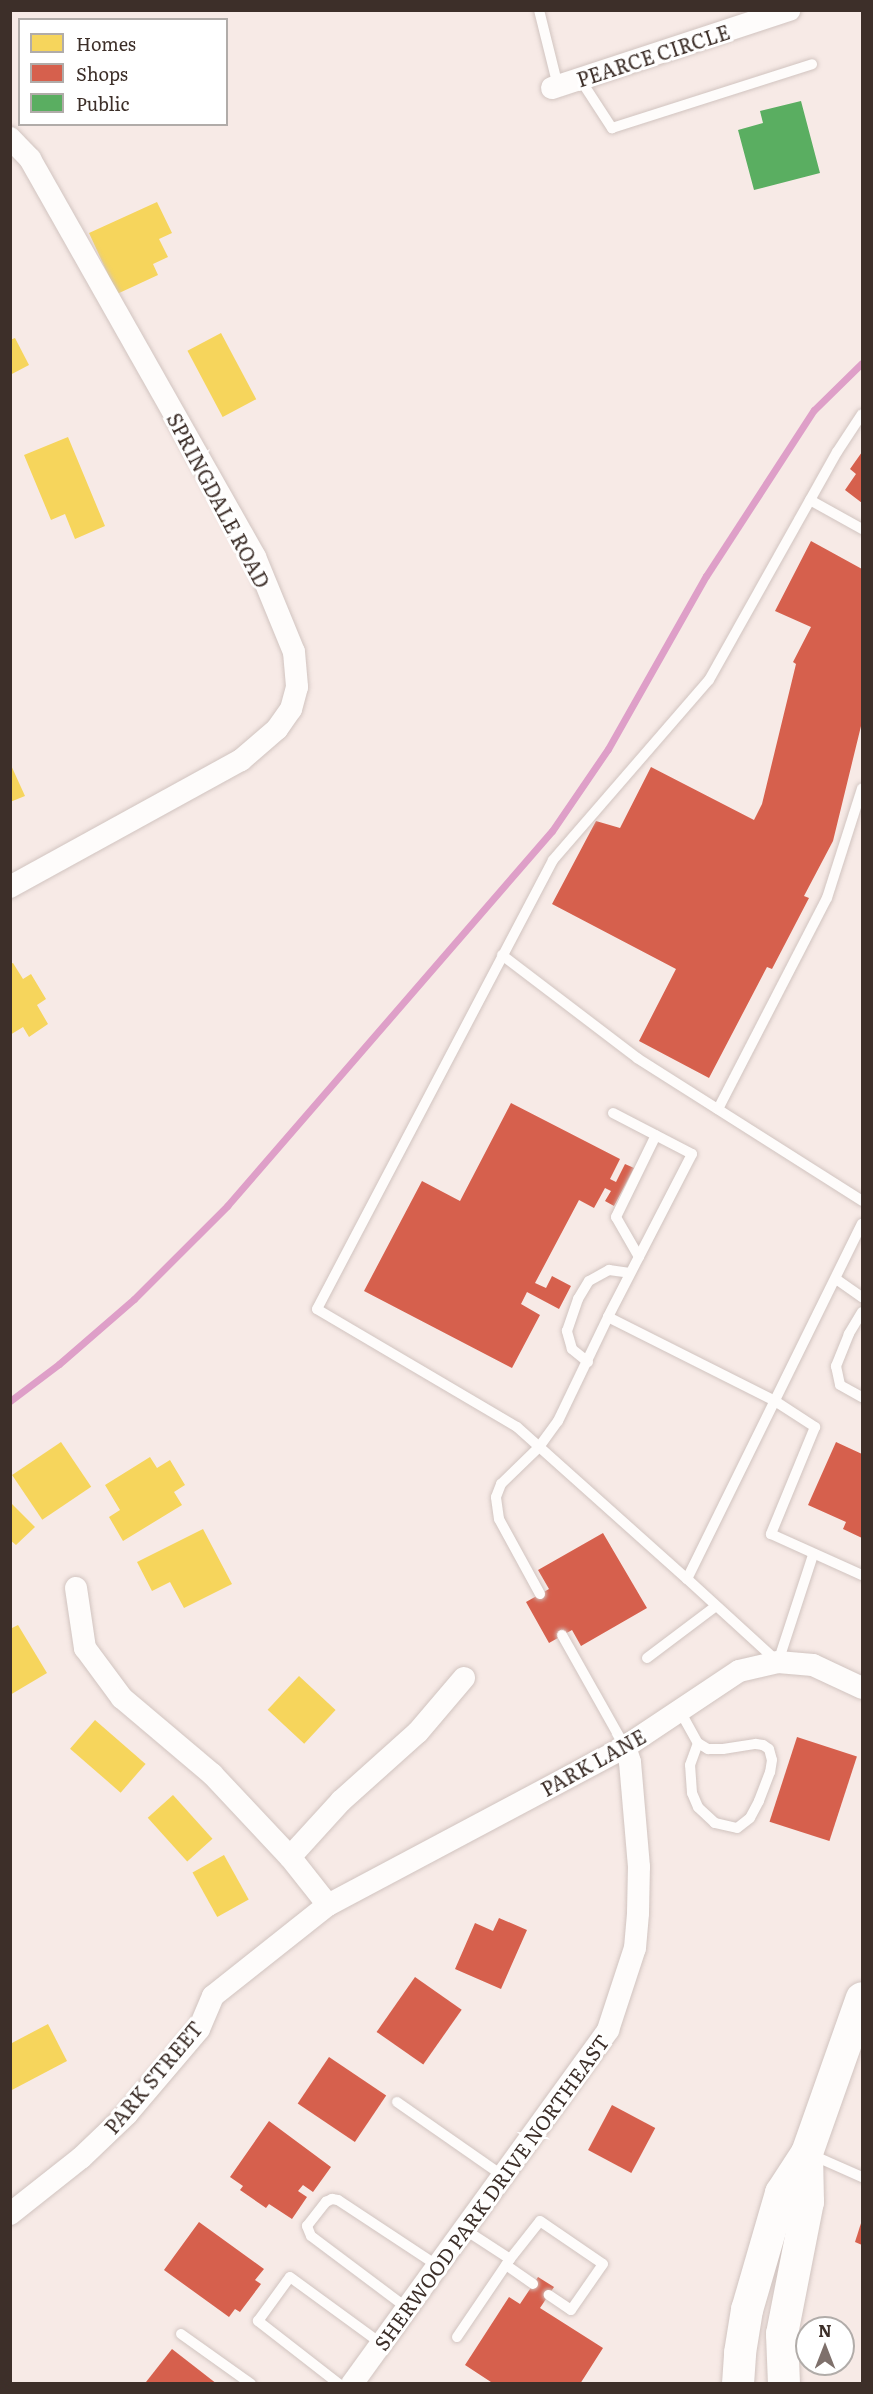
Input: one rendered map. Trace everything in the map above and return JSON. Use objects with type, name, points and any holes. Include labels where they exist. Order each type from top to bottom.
[{"type":"main road","points":[[738,2384],[747,2310],[781,2193],[807,2153],[856,2038],[862,1998]]},
{"type":"main road","points":[[784,2384],[782,2334],[808,2202],[807,2153]]},
{"type":"main road","points":[[717,2384],[726,2350],[747,2310]]},
{"type":"street","name":"PEARCE CIRCLE","points":[[555,87],[789,10]]},
{"type":"street","name":"SPRINGDALE ROAD","points":[[10,138],[30,159],[255,557],[294,652],[297,687],[291,709],[277,729],[241,760],[10,887]]},
{"type":"street","points":[[76,1588],[85,1648],[122,1698],[212,1774],[290,1857],[328,1905]]},
{"type":"street","name":"PARK LANE","points":[[328,1905],[625,1747],[739,1671],[778,1662],[813,1665],[862,1688]]},
{"type":"street","points":[[290,1857],[341,1802],[418,1732],[464,1678]]},
{"type":"street","name":"SHERWOOD PARK DRIVE NORTHEAST","points":[[352,2384],[608,2030],[635,1948],[639,1867],[630,1762],[625,1747]]},
{"type":"street","name":"PARK STREET","points":[[10,2214],[81,2158],[127,2114],[199,2029],[213,1996],[328,1905]]},
{"type":"lane","points":[[538,10],[555,87]]},
{"type":"lane","points":[[580,79],[612,128],[812,64]]},
{"type":"lane","points":[[813,1555],[778,1662],[518,1427],[317,1309],[553,860],[709,680],[837,452],[862,414]]},
{"type":"lane","points":[[810,500],[862,530]]},
{"type":"lane","points":[[718,1109],[827,898],[862,788]]},
{"type":"lane","points":[[502,955],[637,1058],[862,1201]]},
{"type":"lane","points":[[540,1594],[499,1519],[496,1497],[501,1484],[539,1448],[558,1421],[630,1273],[692,1154],[613,1113]]},
{"type":"lane","points":[[639,1257],[616,1217],[656,1135]]},
{"type":"lane","points":[[687,1579],[862,1224]]},
{"type":"lane","points":[[588,1362],[572,1349],[567,1331],[578,1299],[589,1281],[609,1270],[630,1273]]},
{"type":"lane","points":[[836,1279],[862,1298]]},
{"type":"lane","points":[[862,1312],[849,1334],[836,1366],[840,1385],[862,1397]]},
{"type":"lane","points":[[608,1317],[775,1401],[815,1427],[771,1534],[813,1555],[862,1575]]},
{"type":"lane","points":[[647,1658],[716,1606]]},
{"type":"lane","points":[[562,1635],[625,1747]]},
{"type":"lane","points":[[680,1711],[698,1743],[708,1749],[756,1744],[763,1744],[769,1749],[772,1760],[770,1772],[759,1801],[750,1818],[736,1828],[715,1823],[698,1807],[692,1793],[690,1766],[698,1743]]},
{"type":"lane","points":[[397,2102],[503,2176]]},
{"type":"lane","points":[[807,2153],[862,2177]]},
{"type":"lane","points":[[407,2308],[310,2236],[308,2226],[326,2202],[332,2199],[338,2200],[438,2266]]},
{"type":"lane","points":[[457,2337],[508,2262],[540,2221],[603,2264],[571,2310],[549,2295]]},
{"type":"lane","points":[[464,2229],[533,2284]]},
{"type":"lane","points":[[339,2384],[258,2321],[290,2277],[382,2344]]},
{"type":"lane","points":[[181,2334],[251,2384]]},
{"type":"building: Homes","points":[[157,202],[172,233],[159,239],[168,257],[153,264],[158,275],[117,294],[89,233]]},
{"type":"building: Homes","points":[[221,333],[256,399],[223,417],[187,351]]},
{"type":"building: Homes","points":[[15,338],[29,365],[10,375],[10,340]]},
{"type":"building: Homes","points":[[68,437],[105,526],[75,539],[65,514],[51,520],[24,455]]},
{"type":"building: Homes","points":[[10,763],[25,796],[10,802]]},
{"type":"building: Homes","points":[[13,963],[23,979],[31,974],[46,999],[37,1005],[48,1024],[29,1037],[23,1027],[10,1035],[10,964]]},
{"type":"building: Homes","points":[[61,1442],[91,1487],[42,1520],[12,1475]]},
{"type":"building: Homes","points":[[150,1457],[157,1468],[170,1460],[185,1485],[174,1492],[182,1505],[123,1541],[109,1517],[120,1510],[105,1485]]},
{"type":"building: Homes","points":[[10,1502],[35,1527],[16,1545],[10,1540]]},
{"type":"building: Homes","points":[[203,1529],[232,1584],[184,1608],[170,1582],[152,1591],[137,1562]]},
{"type":"building: Homes","points":[[18,1625],[47,1673],[10,1695],[10,1629]]},
{"type":"building: Homes","points":[[299,1676],[336,1710],[304,1744],[268,1710]]},
{"type":"building: Homes","points":[[95,1720],[146,1764],[121,1793],[70,1749]]},
{"type":"building: Homes","points":[[173,1795],[212,1839],[187,1862],[148,1818]]},
{"type":"building: Homes","points":[[224,1855],[249,1900],[217,1917],[193,1872]]},
{"type":"building: Homes","points":[[48,2024],[67,2061],[10,2091],[10,2044]]},
{"type":"building: Shops","points":[[862,452],[862,503],[845,490],[856,474],[850,469]]},
{"type":"building: Shops","points":[[811,541],[862,569],[862,722],[833,841],[804,896],[809,898],[772,969],[767,967],[709,1078],[639,1041],[676,969],[552,904],[596,821],[620,828],[651,767],[754,820],[762,804],[796,664],[793,662],[811,627],[775,611]]},
{"type":"building: Shops","points":[[511,1103],[620,1159],[610,1179],[616,1182],[625,1164],[634,1168],[614,1206],[605,1201],[611,1191],[605,1188],[594,1208],[579,1200],[535,1283],[546,1288],[552,1276],[571,1286],[559,1309],[527,1292],[521,1304],[540,1315],[512,1368],[364,1291],[422,1181],[460,1201]]},
{"type":"building: Shops","points":[[836,1442],[862,1454],[862,1538],[843,1529],[846,1522],[808,1505]]},
{"type":"building: Shops","points":[[603,1533],[647,1608],[581,1646],[572,1630],[549,1643],[526,1602],[549,1589],[538,1570]]},
{"type":"building: Shops","points":[[797,1737],[857,1756],[829,1841],[769,1822]]},
{"type":"building: Shops","points":[[499,1918],[527,1930],[501,1989],[455,1969],[475,1923],[493,1931]]},
{"type":"building: Shops","points":[[415,1977],[462,2010],[423,2065],[377,2032]]},
{"type":"building: Shops","points":[[329,2057],[386,2096],[355,2142],[298,2103]]},
{"type":"building: Shops","points":[[612,2105],[655,2128],[631,2173],[588,2150]]},
{"type":"building: Shops","points":[[269,2121],[331,2167],[313,2192],[303,2185],[298,2191],[307,2197],[292,2219],[269,2204],[266,2208],[240,2190],[243,2186],[230,2177]]},
{"type":"building: Shops","points":[[862,2220],[862,2245],[855,2242]]},
{"type":"building: Shops","points":[[199,2222],[264,2269],[255,2280],[261,2284],[240,2312],[235,2309],[229,2317],[164,2270]]},
{"type":"building: Shops","points":[[538,2277],[554,2287],[540,2308],[603,2348],[580,2384],[494,2384],[465,2365],[509,2297],[520,2304]]},
{"type":"building: Shops","points":[[172,2349],[217,2384],[148,2384],[146,2382]]},
{"type":"building: Public","points":[[801,101],[820,173],[754,190],[738,130],[763,123],[760,111]]},
{"type":"waterway","points":[[10,1401],[59,1364],[134,1299],[227,1206],[552,831],[608,749],[706,576],[814,410],[862,363]]}]
